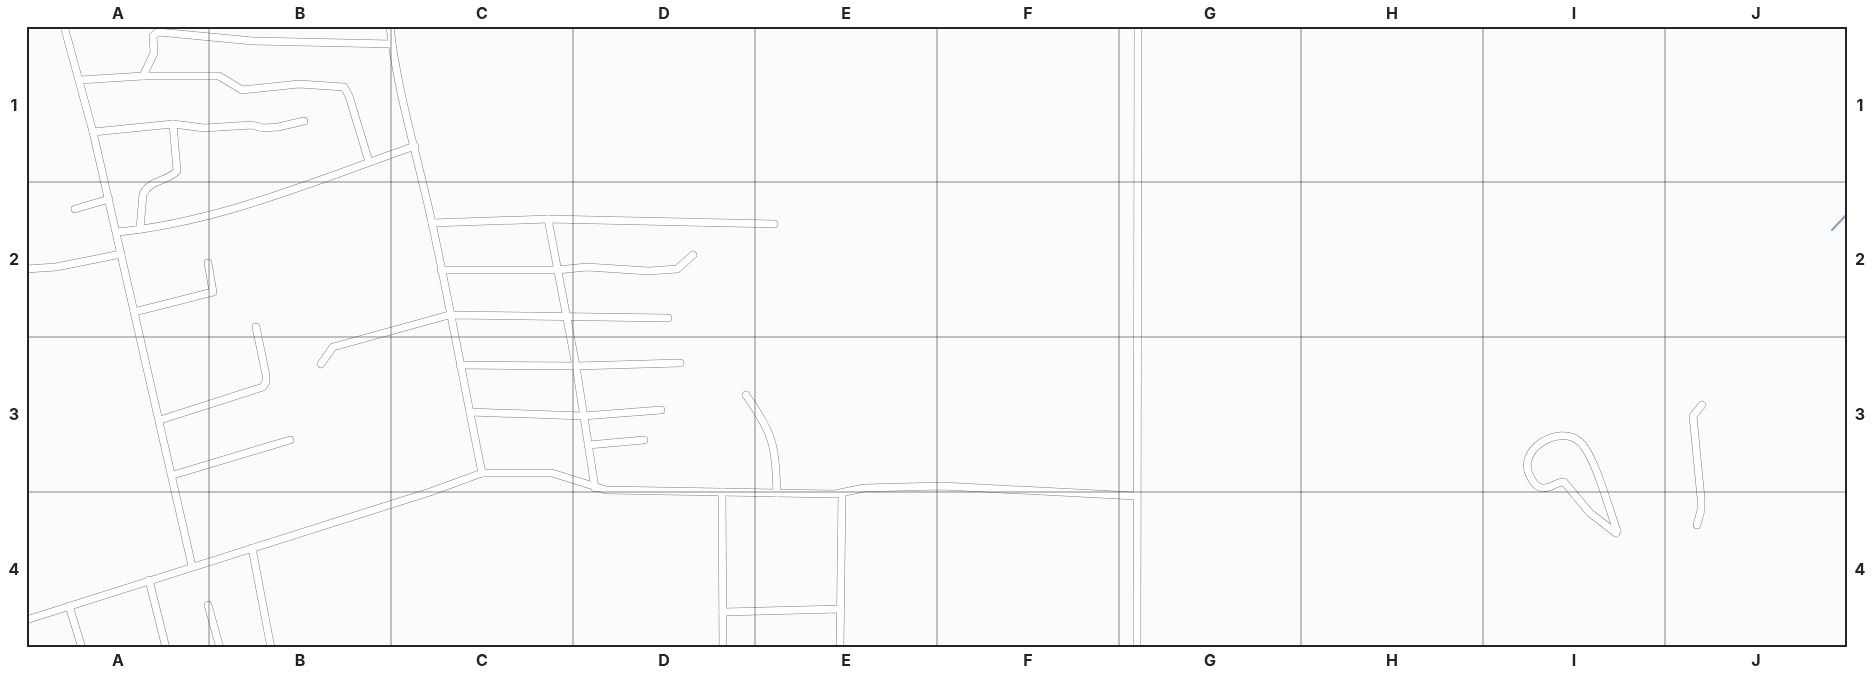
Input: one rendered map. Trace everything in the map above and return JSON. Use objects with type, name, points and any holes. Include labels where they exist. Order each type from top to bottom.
[{"type":"street","points":[[64,26],[93,132],[173,475],[192,566]]},
{"type":"street","points":[[187,35],[188,26]]},
{"type":"street","points":[[390,26],[401,100],[415,146],[432,223],[482,473]]},
{"type":"street","points":[[1137,648],[1138,26]]},
{"type":"street","points":[[143,76],[154,53],[154,34],[253,40],[392,44]]},
{"type":"street","points":[[80,80],[143,76],[219,76],[242,90],[299,84],[344,87],[349,96],[369,162]]},
{"type":"street","points":[[93,132],[174,124],[204,128],[252,125],[263,128],[278,127],[304,121]]},
{"type":"street","points":[[140,229],[143,194],[146,189],[154,182],[177,172],[174,124]]},
{"type":"street","points":[[116,232],[140,229],[227,211],[415,146]]},
{"type":"street","points":[[75,209],[108,199]]},
{"type":"street","points":[[432,223],[548,219],[774,224]]},
{"type":"street","points":[[548,219],[576,366],[595,488]]},
{"type":"street","points":[[26,269],[56,267],[121,254]]},
{"type":"street","points":[[441,270],[557,270],[586,267],[649,271],[677,269],[693,255]]},
{"type":"street","points":[[134,312],[213,292],[208,263]]},
{"type":"street","points":[[321,364],[333,347],[449,314],[668,318]]},
{"type":"street","points":[[160,420],[262,387],[266,382],[266,375],[256,327]]},
{"type":"street","points":[[460,365],[576,366],[680,363]]},
{"type":"street","points":[[746,395],[764,420],[773,440],[777,493]]},
{"type":"street","points":[[1697,525],[1701,510],[1701,498],[1693,416],[1702,405]]},
{"type":"street","points":[[470,412],[583,416],[661,410]]},
{"type":"street","points":[[1567,434],[1575,437],[1587,453],[1616,532],[1590,514],[1564,482],[1539,488],[1527,472],[1526,464],[1531,451],[1558,435],[1567,434]]},
{"type":"street","points":[[173,475],[290,440]]},
{"type":"street","points":[[588,444],[644,440]]},
{"type":"street","points":[[26,620],[430,492],[482,473],[552,473],[595,488],[842,493],[864,488],[942,486],[1136,496]]},
{"type":"street","points":[[722,492],[723,648]]},
{"type":"street","points":[[840,648],[842,493]]},
{"type":"street","points":[[252,548],[271,648]]},
{"type":"street","points":[[149,580],[166,648]]},
{"type":"street","points":[[208,605],[220,648]]},
{"type":"street","points":[[69,606],[82,648]]},
{"type":"street","points":[[723,612],[840,609]]},
{"type":"waterway","points":[[1832,230],[1848,213]]}]
